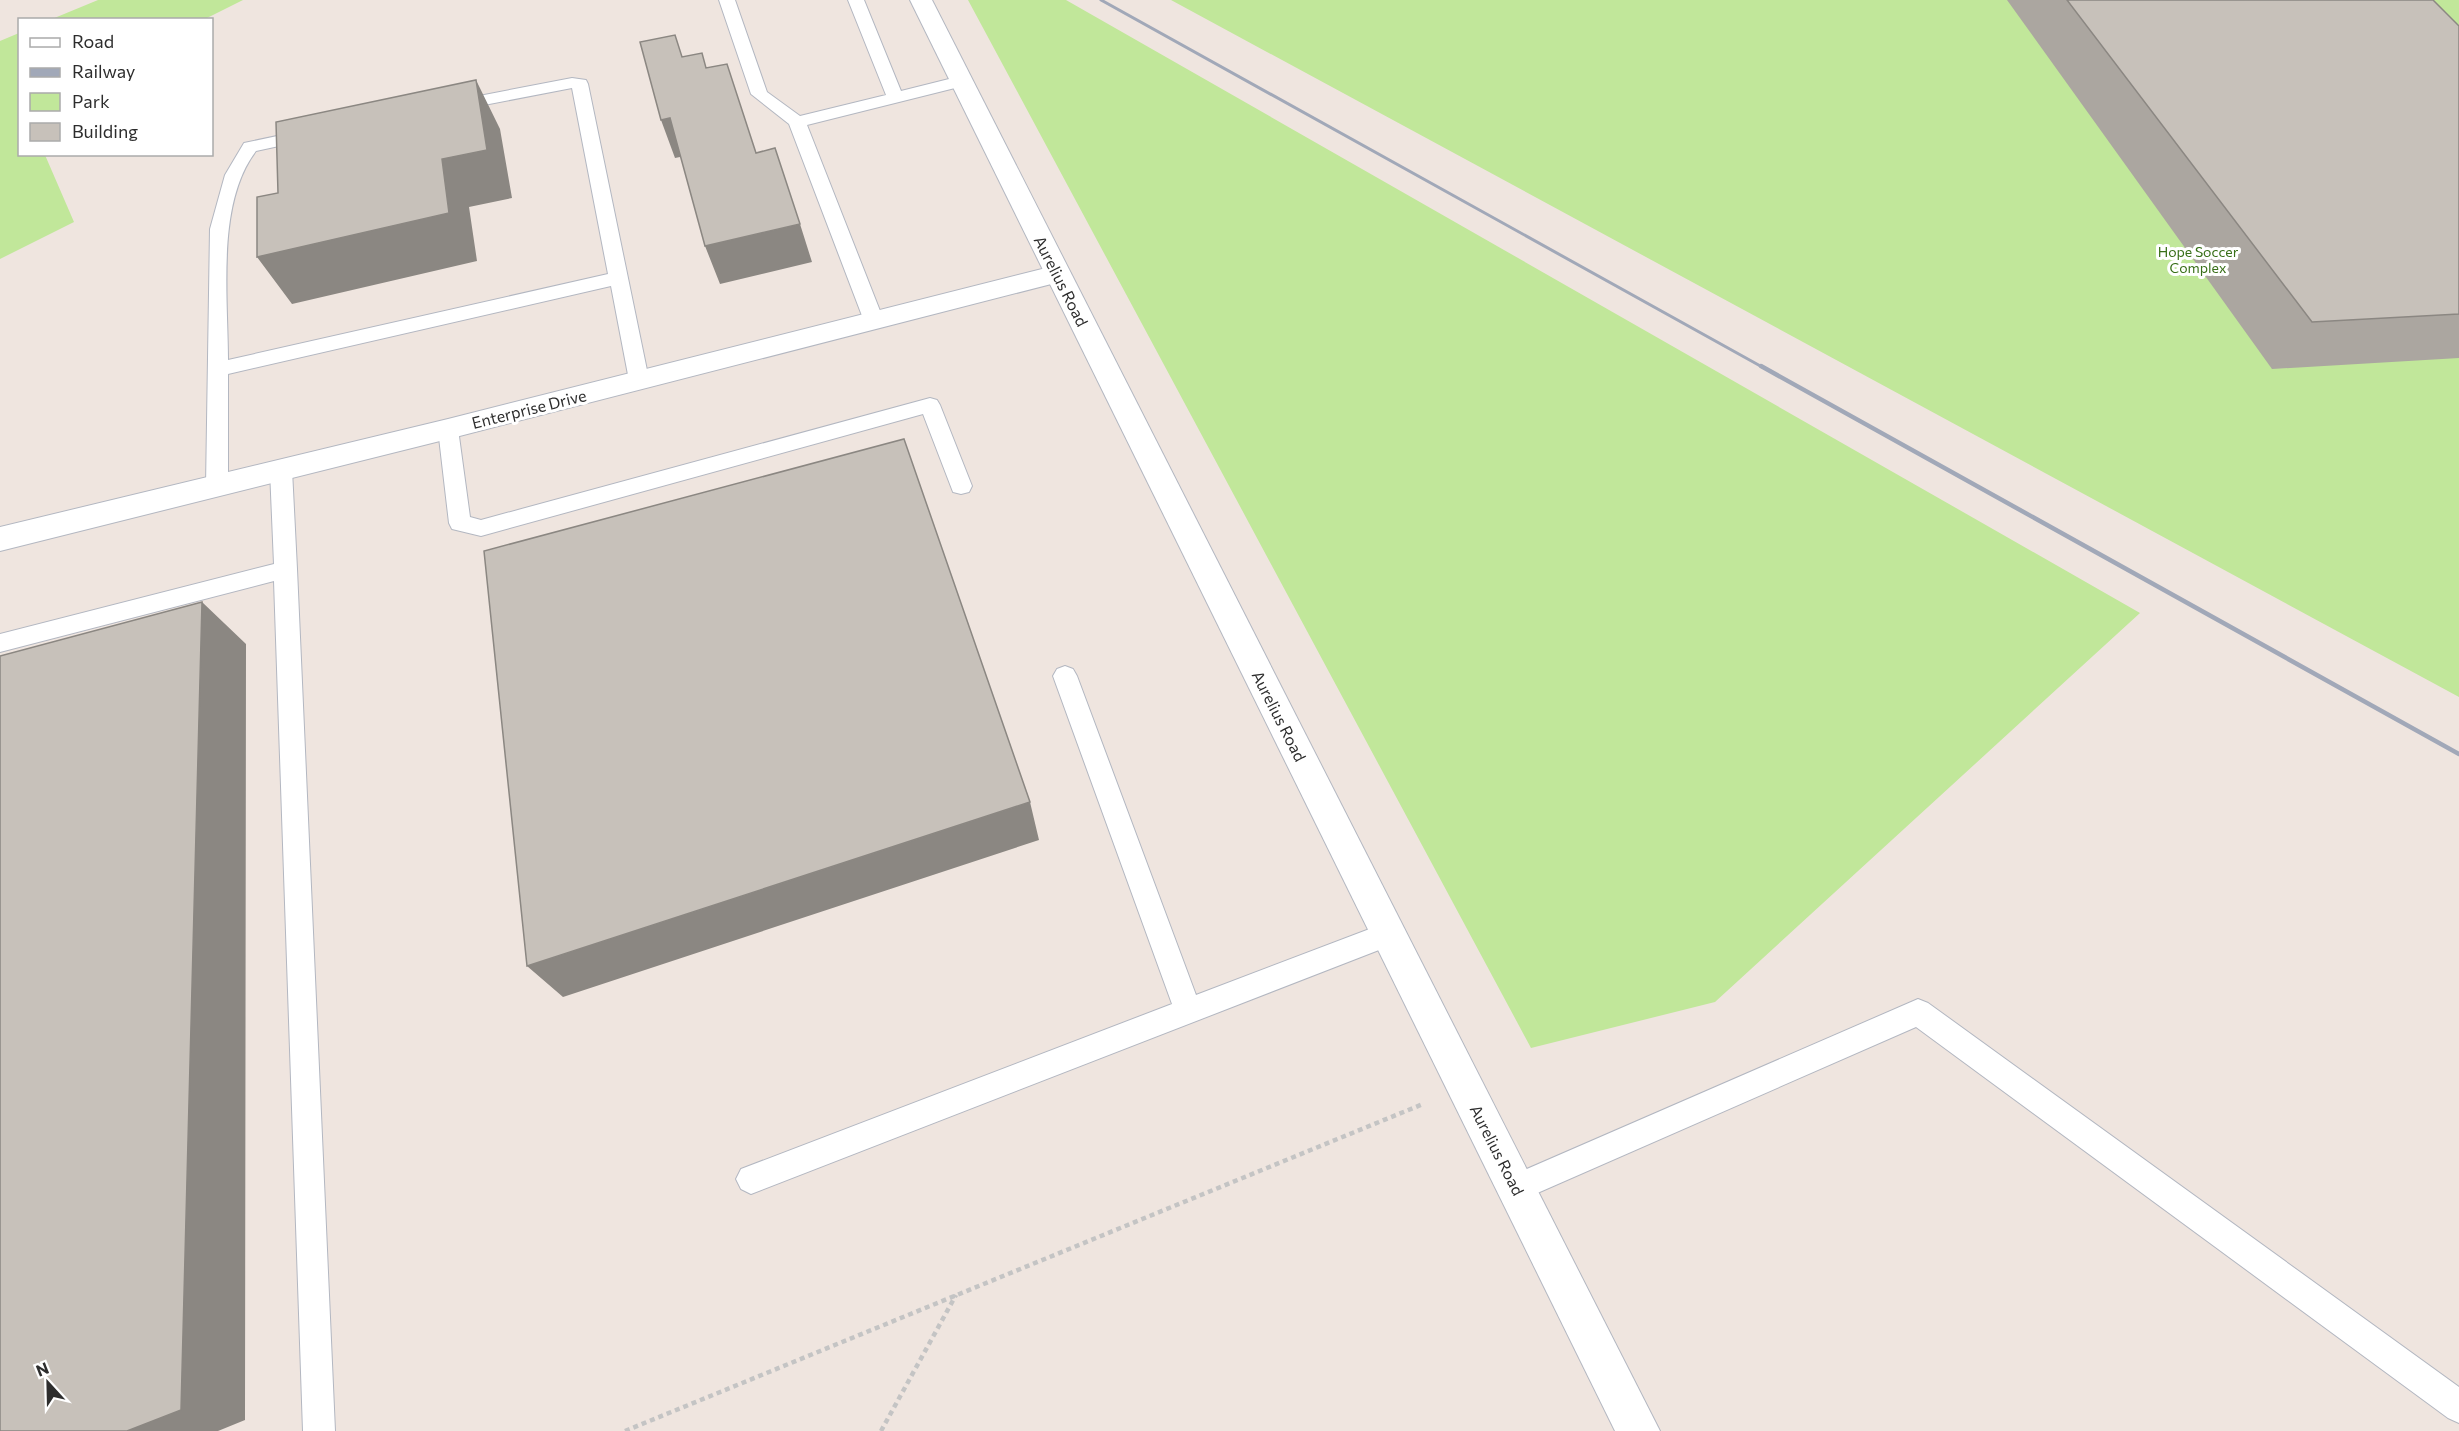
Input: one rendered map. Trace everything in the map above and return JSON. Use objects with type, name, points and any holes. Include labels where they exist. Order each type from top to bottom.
[{"type":"street","name":"Aurelius Road","points":[[921,0],[1638,1431]]},
{"type":"street","name":"Enterprise Drive","points":[[0,539],[448,429],[1058,274]]},
{"type":"lane","points":[[727,0],[759,94],[797,122],[874,321]]},
{"type":"lane","points":[[855,0],[896,99]]},
{"type":"lane","points":[[797,122],[961,81]]},
{"type":"lane","points":[[432,110],[572,83],[580,84],[639,381]]},
{"type":"lane","points":[[217,486],[219,229],[230,189],[246,151],[257,144],[327,131]]},
{"type":"lane","points":[[219,369],[617,278]]},
{"type":"lane","points":[[448,429],[460,523],[481,528],[930,405],[961,486]]},
{"type":"lane","points":[[281,470],[319,1431]]},
{"type":"lane","points":[[0,643],[286,569]]},
{"type":"lane","points":[[1065,676],[1188,1011]]},
{"type":"lane","points":[[751,1179],[1388,934]]},
{"type":"lane","points":[[1516,1188],[1918,1012],[2459,1407]]},
{"type":"path","points":[[625,1431],[1465,1087]]},
{"type":"path","points":[[881,1431],[956,1295]]},
{"type":"green space","points":[[98,0],[243,0],[207,18],[54,18]]},
{"type":"green space","points":[[968,0],[1066,0],[2140,613],[1715,1002],[1531,1048]]},
{"type":"green space","name":"Hope Soccer Complex","points":[[1171,0],[2459,0],[2459,697]]},
{"type":"green space","points":[[18,33],[18,156],[45,156],[74,222],[0,259],[0,41]]},
{"type":"building","points":[[2067,0],[2433,0],[2459,26],[2459,314],[2312,322]]},
{"type":"building","points":[[675,35],[682,57],[702,53],[706,68],[727,64],[756,153],[775,148],[800,224],[705,246],[670,118],[661,120],[640,42]]},
{"type":"building","points":[[476,80],[487,150],[442,159],[449,213],[257,257],[257,197],[278,193],[276,122]]},
{"type":"building","points":[[904,439],[1030,802],[527,966],[484,551]]},
{"type":"building","points":[[202,602],[181,1410],[127,1431],[0,1431],[0,656]]},
{"type":"railway","points":[[1101,0],[1764,368]]},
{"type":"railway","points":[[1761,366],[2459,754]]}]
